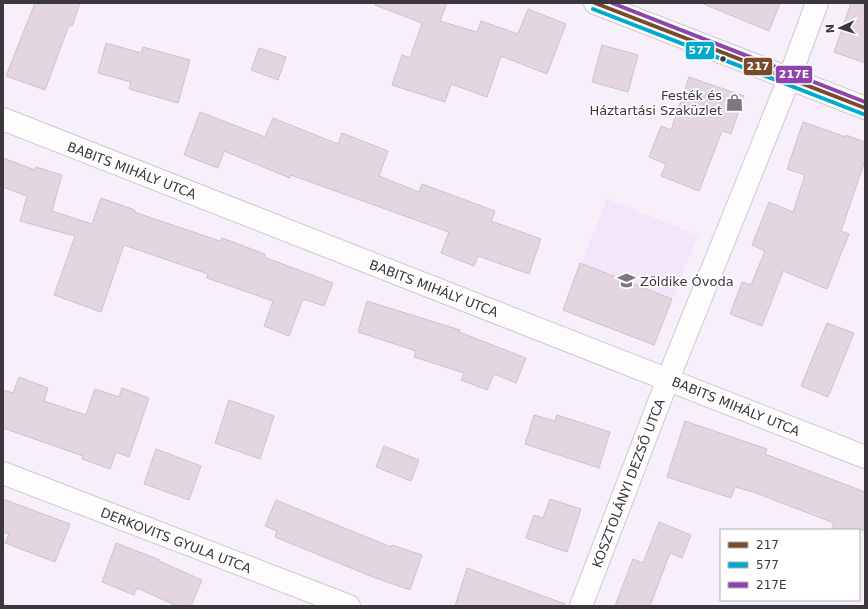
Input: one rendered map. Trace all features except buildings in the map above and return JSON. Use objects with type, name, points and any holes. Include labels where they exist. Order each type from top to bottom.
[{"type":"street","points":[[595,3],[865,108]]},
{"type":"street","name":"KOSZTOLÁNYI DEZSŐ UTCA","points":[[581,606],[668,379],[789,79],[817,3]]},
{"type":"street","name":"BABITS MIHÁLY UTCA","points":[[3,119],[865,457]]},
{"type":"street","name":"DERKOVITS GYULA UTCA","points":[[3,474],[349,606]]},
{"type":"shaded area","name":"Zöldike Óvoda","points":[[607,199],[698,235],[654,345],[563,310]]},
{"type":"transit line","name":"217","points":[[595,3],[865,108]]},
{"type":"transit line","name":"217E","points":[[612,3],[865,102]]},
{"type":"transit line","name":"577","points":[[593,9],[863,114]]},
{"type":"place","name":"Festék és Háztartási Szaküzlet","points":[[735,102]]},
{"type":"place","name":"Zöldike Óvoda","points":[[627,281]]}]
